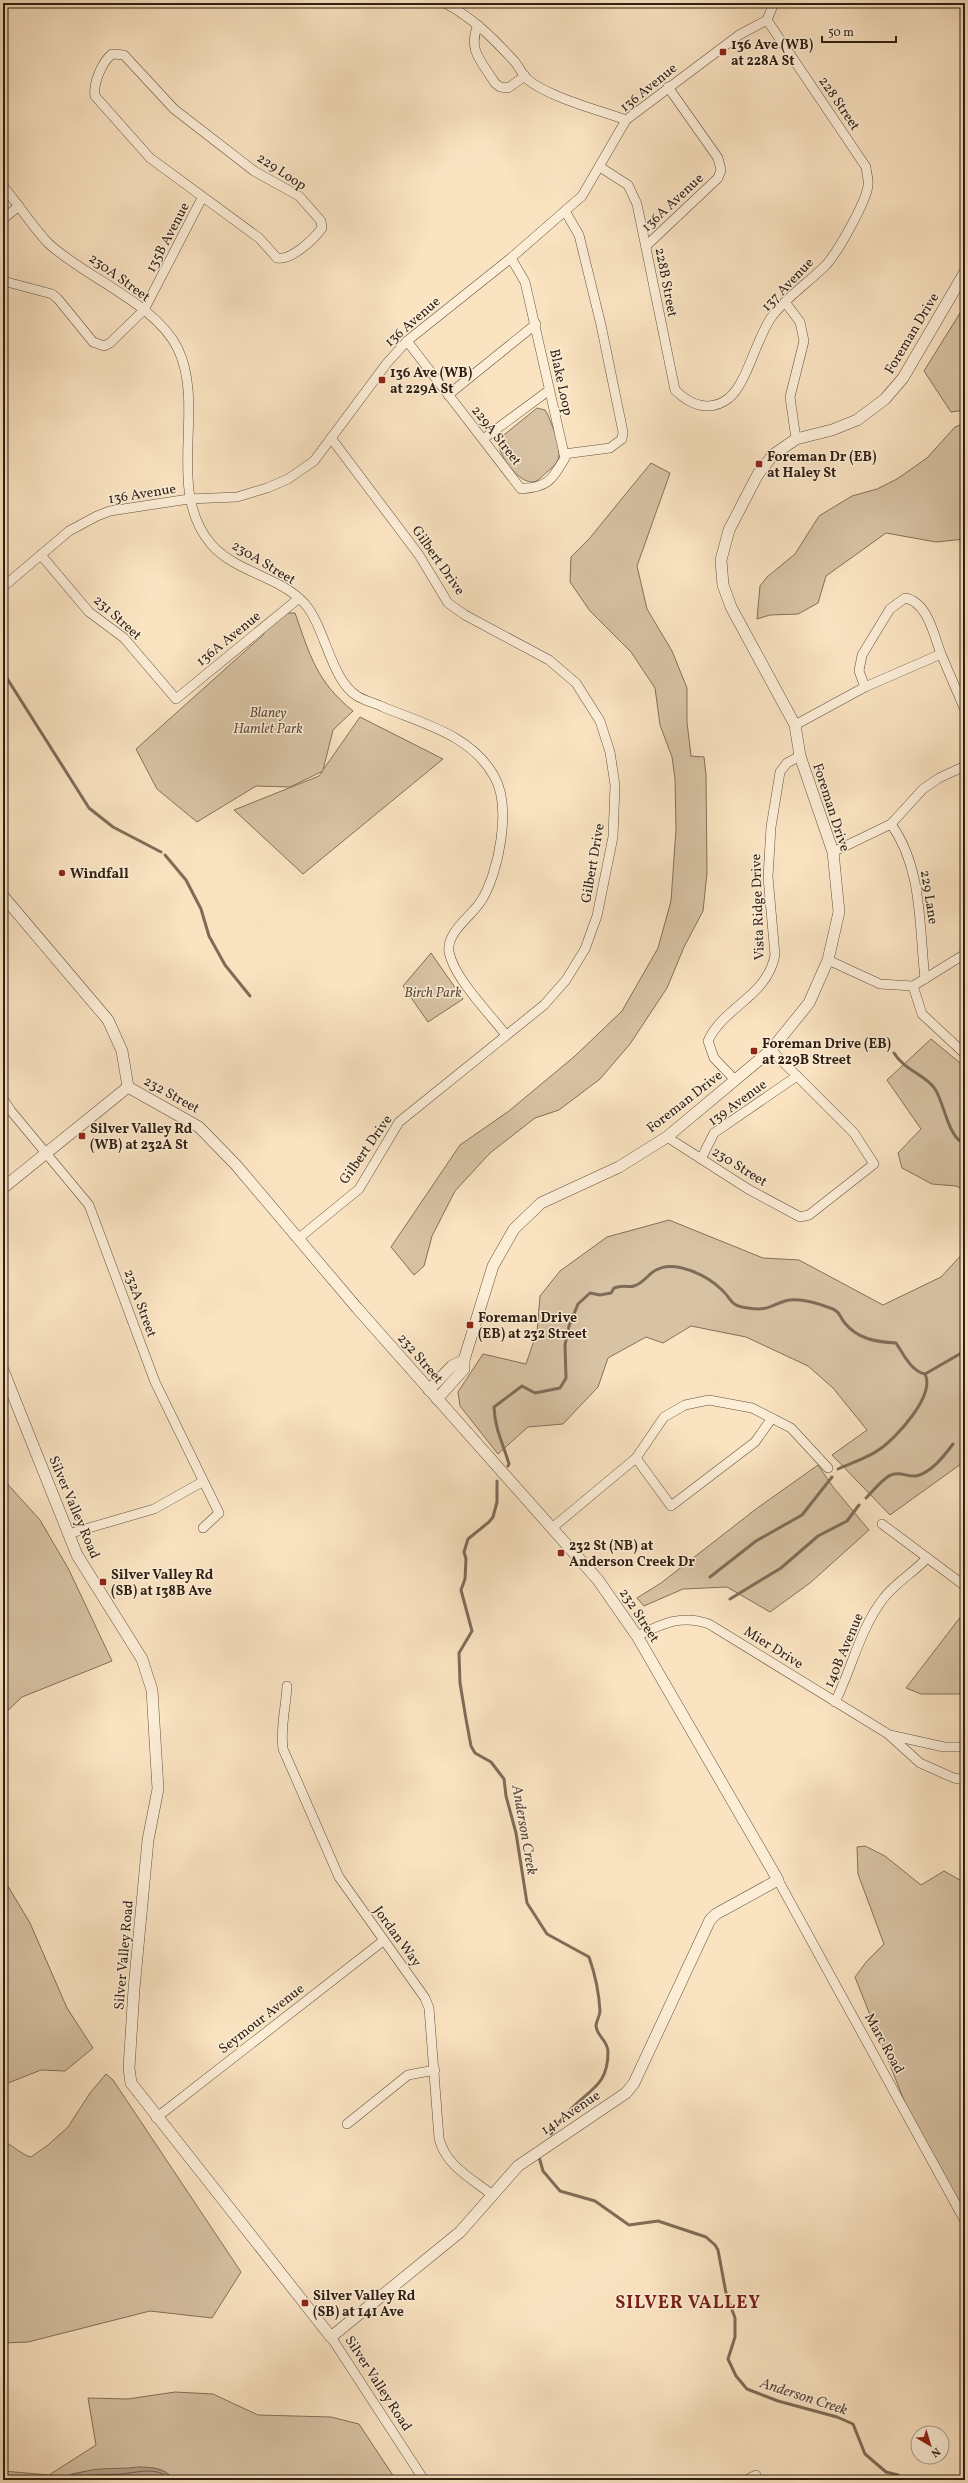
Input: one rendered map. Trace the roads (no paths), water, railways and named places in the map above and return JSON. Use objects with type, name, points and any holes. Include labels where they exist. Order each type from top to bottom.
[{"type":"street","points":[[444,3],[465,14],[478,25],[516,63],[525,76],[544,90],[626,120]]},
{"type":"street","points":[[767,20],[774,3]]},
{"type":"street","name":"136 Avenue","points":[[3,587],[69,531],[97,516],[110,511],[189,499],[237,497],[267,488],[288,479],[314,461],[387,363],[407,341],[511,258],[582,196],[626,120],[739,35],[767,20]]},
{"type":"street","name":"228 Street","points":[[767,20],[866,167],[868,185]]},
{"type":"street","points":[[478,25],[473,36],[473,44],[476,54],[500,88],[508,88],[525,76]]},
{"type":"street","name":"229 Loop","points":[[112,54],[124,55],[166,103],[254,171],[299,196],[321,221],[322,228],[288,258],[277,258],[259,238],[202,198],[150,158],[95,96],[95,85],[107,58],[112,54]]},
{"type":"street","name":"136A Avenue","points":[[646,246],[718,178],[720,170],[718,158],[668,87]]},
{"type":"street","name":"228B Street","points":[[600,167],[628,185],[637,204],[675,390],[686,401],[700,406]]},
{"type":"street","name":"137 Avenue","points":[[700,406],[716,405],[729,398],[739,386],[762,334],[773,315],[785,302],[827,264],[863,204],[868,185]]},
{"type":"street","name":"230A Street","points":[[3,186],[49,243],[144,310],[168,334],[181,358],[186,385],[189,499],[202,533],[214,547],[250,572],[280,585],[304,604],[319,626],[330,658],[355,695],[462,740],[484,760],[497,780],[502,806],[500,843],[492,878],[481,902],[452,937],[449,950],[456,970],[506,1035]]},
{"type":"street","name":"135B Avenue","points":[[3,281],[52,294],[58,299],[92,342],[98,346],[110,343],[144,310],[202,198]]},
{"type":"street","points":[[3,219],[19,206]]},
{"type":"street","points":[[564,454],[610,448],[622,439],[623,432],[601,325],[579,235],[565,211]]},
{"type":"street","name":"Blake Loop","points":[[511,258],[525,282],[536,324],[548,391],[564,454]]},
{"type":"street","name":"Foreman Drive","points":[[437,1399],[464,1369],[464,1360],[493,1266],[514,1229],[541,1203],[619,1168],[667,1137],[771,1050],[809,1003],[828,960],[839,912],[833,852],[800,756],[795,725],[731,607],[723,585],[721,560],[729,530],[758,474],[773,455],[796,439],[832,430],[856,420],[885,399],[903,378],[965,272]]},
{"type":"street","points":[[785,302],[800,322],[804,340],[790,397],[796,439]]},
{"type":"street","points":[[448,395],[536,324]]},
{"type":"street","name":"229A Street","points":[[407,341],[521,489],[539,488],[554,477],[565,458],[564,454]]},
{"type":"street","points":[[483,439],[548,391]]},
{"type":"street","name":"Gilbert Drive","points":[[299,1238],[358,1189],[399,1122],[548,1000],[566,980],[587,943],[597,916],[613,837],[615,785],[610,752],[600,721],[576,683],[549,660],[465,615],[448,603],[419,555],[332,438]]},
{"type":"street","name":"231 Street","points":[[41,555],[89,612],[124,638],[176,699]]},
{"type":"street","name":"136A Avenue","points":[[176,699],[298,599]]},
{"type":"street","points":[[866,688],[859,671],[859,660],[890,609],[900,600],[911,599],[921,605],[965,710]]},
{"type":"street","points":[[795,725],[866,688],[941,654]]},
{"type":"street","name":"Vista Ridge Drive","points":[[735,1080],[714,1058],[708,1041],[719,1025],[762,985],[773,966],[775,955],[768,854],[771,827],[780,772],[787,763],[800,756]]},
{"type":"street","points":[[833,852],[891,824],[923,789],[939,778],[965,766]]},
{"type":"street","name":"229 Lane","points":[[891,824],[900,836],[910,865],[920,908],[925,979]]},
{"type":"street","name":"232 Street","points":[[3,896],[108,1020],[122,1050],[128,1086],[199,1127],[236,1165],[429,1390],[552,1528],[610,1596],[637,1636],[778,1880]]},
{"type":"street","points":[[828,960],[880,984],[913,986],[965,954]]},
{"type":"street","points":[[913,986],[922,1014],[965,1054]]},
{"type":"street","points":[[771,1050],[797,1076]]},
{"type":"street","name":"139 Avenue","points":[[701,1159],[714,1134],[797,1076]]},
{"type":"street","name":"230 Street","points":[[667,1137],[748,1189],[800,1217],[809,1215],[874,1164],[854,1133],[797,1076]]},
{"type":"street","points":[[3,1188],[45,1152],[128,1086]]},
{"type":"street","name":"232A Street","points":[[3,1099],[89,1205],[155,1382],[202,1482],[219,1513],[203,1528]]},
{"type":"street","points":[[429,1390],[452,1366],[464,1360]]},
{"type":"street","name":"Silver Valley Road","points":[[3,1370],[77,1555],[142,1659],[152,1690],[158,1789],[148,1840],[129,2068],[133,2089],[331,2337],[424,2480]]},
{"type":"street","points":[[552,1528],[636,1458],[664,1417],[685,1405],[709,1400],[752,1408],[791,1428],[828,1468]]},
{"type":"street","points":[[636,1458],[671,1506],[756,1442],[772,1418]]},
{"type":"street","points":[[68,1534],[154,1509],[202,1482]]},
{"type":"street","points":[[882,1524],[926,1559],[965,1586]]},
{"type":"street","name":"140B Avenue","points":[[835,1702],[848,1676],[866,1629],[876,1610],[891,1590],[914,1572],[926,1559]]},
{"type":"street","name":"Mier Drive","points":[[637,1636],[675,1620],[699,1621],[719,1629],[888,1734],[920,1763],[954,1778],[965,1780]]},
{"type":"street","name":"Jordan Way","points":[[287,1686],[286,1710],[282,1740],[286,1759],[336,1872],[383,1941],[425,1998],[429,2008],[435,2070],[439,2138],[442,2150],[450,2162],[491,2194]]},
{"type":"street","name":"Mier Drive","points":[[888,1734],[944,1747],[965,1747]]},
{"type":"street","name":"141 Avenue","points":[[331,2337],[447,2244],[472,2219],[491,2194],[524,2160],[626,2093],[634,2083],[710,1920],[716,1914],[778,1880]]},
{"type":"street","name":"Marc Road","points":[[778,1880],[965,2221]]},
{"type":"street","name":"Seymour Avenue","points":[[156,2118],[383,1941]]},
{"type":"street","points":[[347,2124],[408,2075],[435,2070]]},
{"type":"street","points":[[746,2480],[756,2474]]},
{"type":"water","points":[[138,2467],[158,2469],[167,2473],[174,2480],[57,2480],[78,2473],[95,2470]]},
{"type":"waterway","points":[[3,672],[89,808],[113,827],[161,852]]},
{"type":"waterway","points":[[165,855],[186,880],[201,909],[209,936],[225,965],[250,996]]},
{"type":"waterway","points":[[894,1053],[909,1069],[926,1080],[935,1089],[955,1136],[959,1141],[965,1143]]},
{"type":"waterway","name":"Anderson Creek","points":[[508,1466],[509,1464],[496,1423],[494,1407],[522,1386],[535,1393],[560,1388],[566,1378],[565,1345],[569,1326],[578,1304],[590,1293],[600,1295],[611,1293],[614,1288],[637,1285],[653,1272],[664,1267],[682,1268],[708,1279],[737,1306],[755,1309],[768,1308],[785,1301],[803,1300],[833,1309],[839,1313],[849,1328],[861,1336],[881,1342],[896,1343],[912,1366],[916,1370],[925,1374],[965,1351]]},
{"type":"waterway","points":[[838,1469],[865,1458],[895,1436],[913,1415],[920,1404],[925,1393],[927,1383],[925,1374]]},
{"type":"waterway","points":[[866,1498],[881,1482],[891,1475],[900,1474],[916,1476],[932,1468],[946,1454],[953,1444]]},
{"type":"waterway","points":[[710,1577],[756,1541],[802,1515],[832,1477]]},
{"type":"waterway","name":"Anderson Creek","points":[[497,1481],[497,1502],[493,1517],[468,1539],[464,1552],[466,1559],[465,1579],[461,1590],[472,1631],[459,1653],[460,1683],[471,1746],[475,1753],[491,1762],[504,1779],[506,1796],[516,1833],[527,1903],[547,1934],[589,1957],[596,1984],[600,2013],[596,2026],[598,2033],[608,2048],[607,2063],[602,2079],[566,2114],[551,2134]]},
{"type":"waterway","points":[[730,1599],[781,1568],[818,1536],[847,1521],[859,1505]]},
{"type":"waterway","name":"Anderson Creek","points":[[539,2157],[543,2171],[560,2191],[595,2201],[629,2225],[658,2221],[706,2237],[715,2245],[718,2250],[726,2293],[735,2318],[735,2337],[728,2359],[736,2376],[747,2389],[778,2401],[837,2417],[853,2424],[865,2454],[886,2472],[898,2475],[902,2480]]},
{"type":"place","name":"136 Ave (WB) at 228A St","points":[[723,52]]},
{"type":"place","name":"136 Ave (WB) at 229A St","points":[[382,380]]},
{"type":"place","name":"Foreman Dr (EB) at Haley St","points":[[759,464]]},
{"type":"place","name":"Windfall","points":[[62,873]]},
{"type":"place","name":"Foreman Drive (EB) at 229B Street","points":[[754,1051]]},
{"type":"place","name":"Silver Valley Rd (WB) at 232A St","points":[[82,1136]]},
{"type":"place","name":"Foreman Drive (EB) at 232 Street","points":[[470,1325]]},
{"type":"place","name":"232 St (NB) at Anderson Creek Dr","points":[[561,1553]]},
{"type":"place","name":"Silver Valley Rd (SB) at 138B Ave","points":[[103,1582]]},
{"type":"place","name":"Silver Valley Rd (SB) at 141 Ave","points":[[305,2303]]},
{"type":"district","name":"SILVER VALLEY","points":[[688,2302]]},
{"type":"park label","name":"Blaney Hamlet Park","points":[[268,720]]},
{"type":"park label","name":"Birch Park","points":[[433,992]]}]
